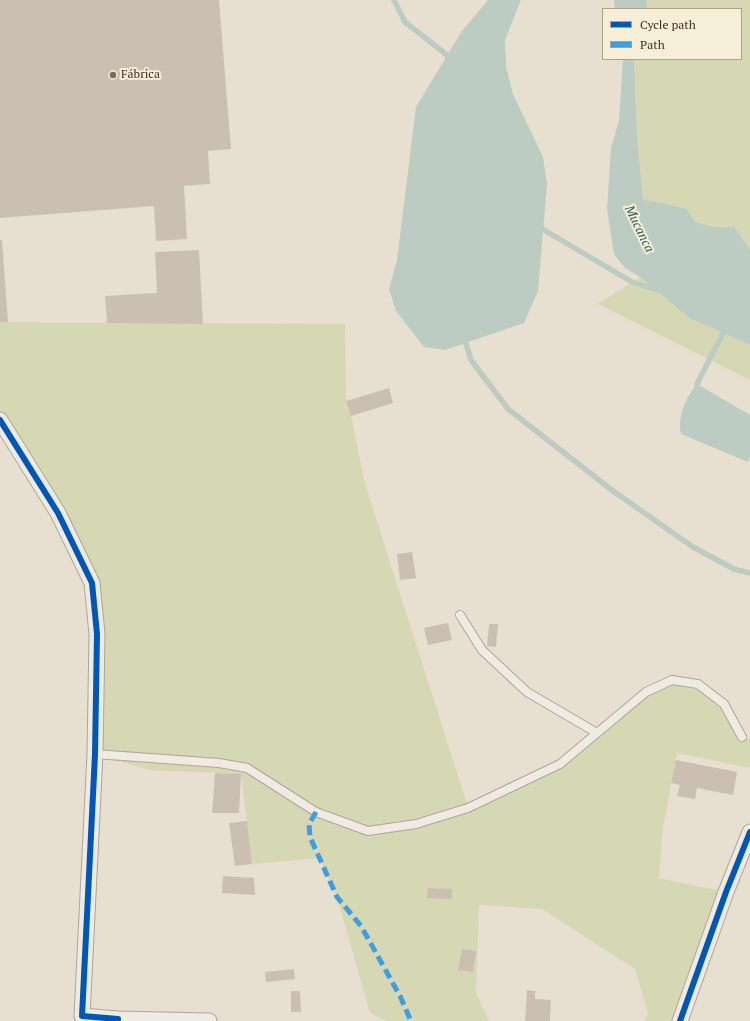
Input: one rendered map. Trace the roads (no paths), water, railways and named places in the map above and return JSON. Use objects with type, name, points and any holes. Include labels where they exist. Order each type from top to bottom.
[{"type":"street","points":[[0,420],[58,513],[92,583],[97,634],[95,754],[82,1016],[117,1020],[209,1021]]},
{"type":"street","points":[[680,1021],[726,892],[750,832]]},
{"type":"lane","points":[[460,615],[482,650],[527,692],[597,733]]},
{"type":"lane","points":[[95,754],[219,763],[247,768],[316,812],[368,831],[416,824],[468,808],[560,764],[646,692],[672,680],[698,684],[724,704],[742,737]]},
{"type":"water","points":[[488,0],[521,0],[505,40],[506,67],[513,94],[543,157],[547,184],[538,291],[524,323],[445,350],[424,347],[396,311],[389,289],[397,260],[416,107],[462,31]]},
{"type":"water","points":[[623,60],[634,60],[637,136],[643,200],[664,203],[687,209],[695,222],[719,227],[734,226],[750,250],[750,345],[690,318],[640,277],[625,268],[614,254],[607,209],[611,148],[619,120]]},
{"type":"water","points":[[697,384],[750,415],[750,457],[748,462],[681,434],[681,414],[689,395]]},
{"type":"waterway","points":[[394,0],[405,22],[447,55],[449,62]]},
{"type":"waterway","name":"Mucanca","points":[[630,0],[631,8]]},
{"type":"waterway","points":[[539,227],[632,282],[664,292]]},
{"type":"waterway","points":[[698,391],[697,384],[726,327]]},
{"type":"waterway","points":[[464,337],[471,360],[508,409],[613,491],[693,547],[734,569],[750,573]]},
{"type":"place","name":"Fábrica","points":[[113,75]]}]
